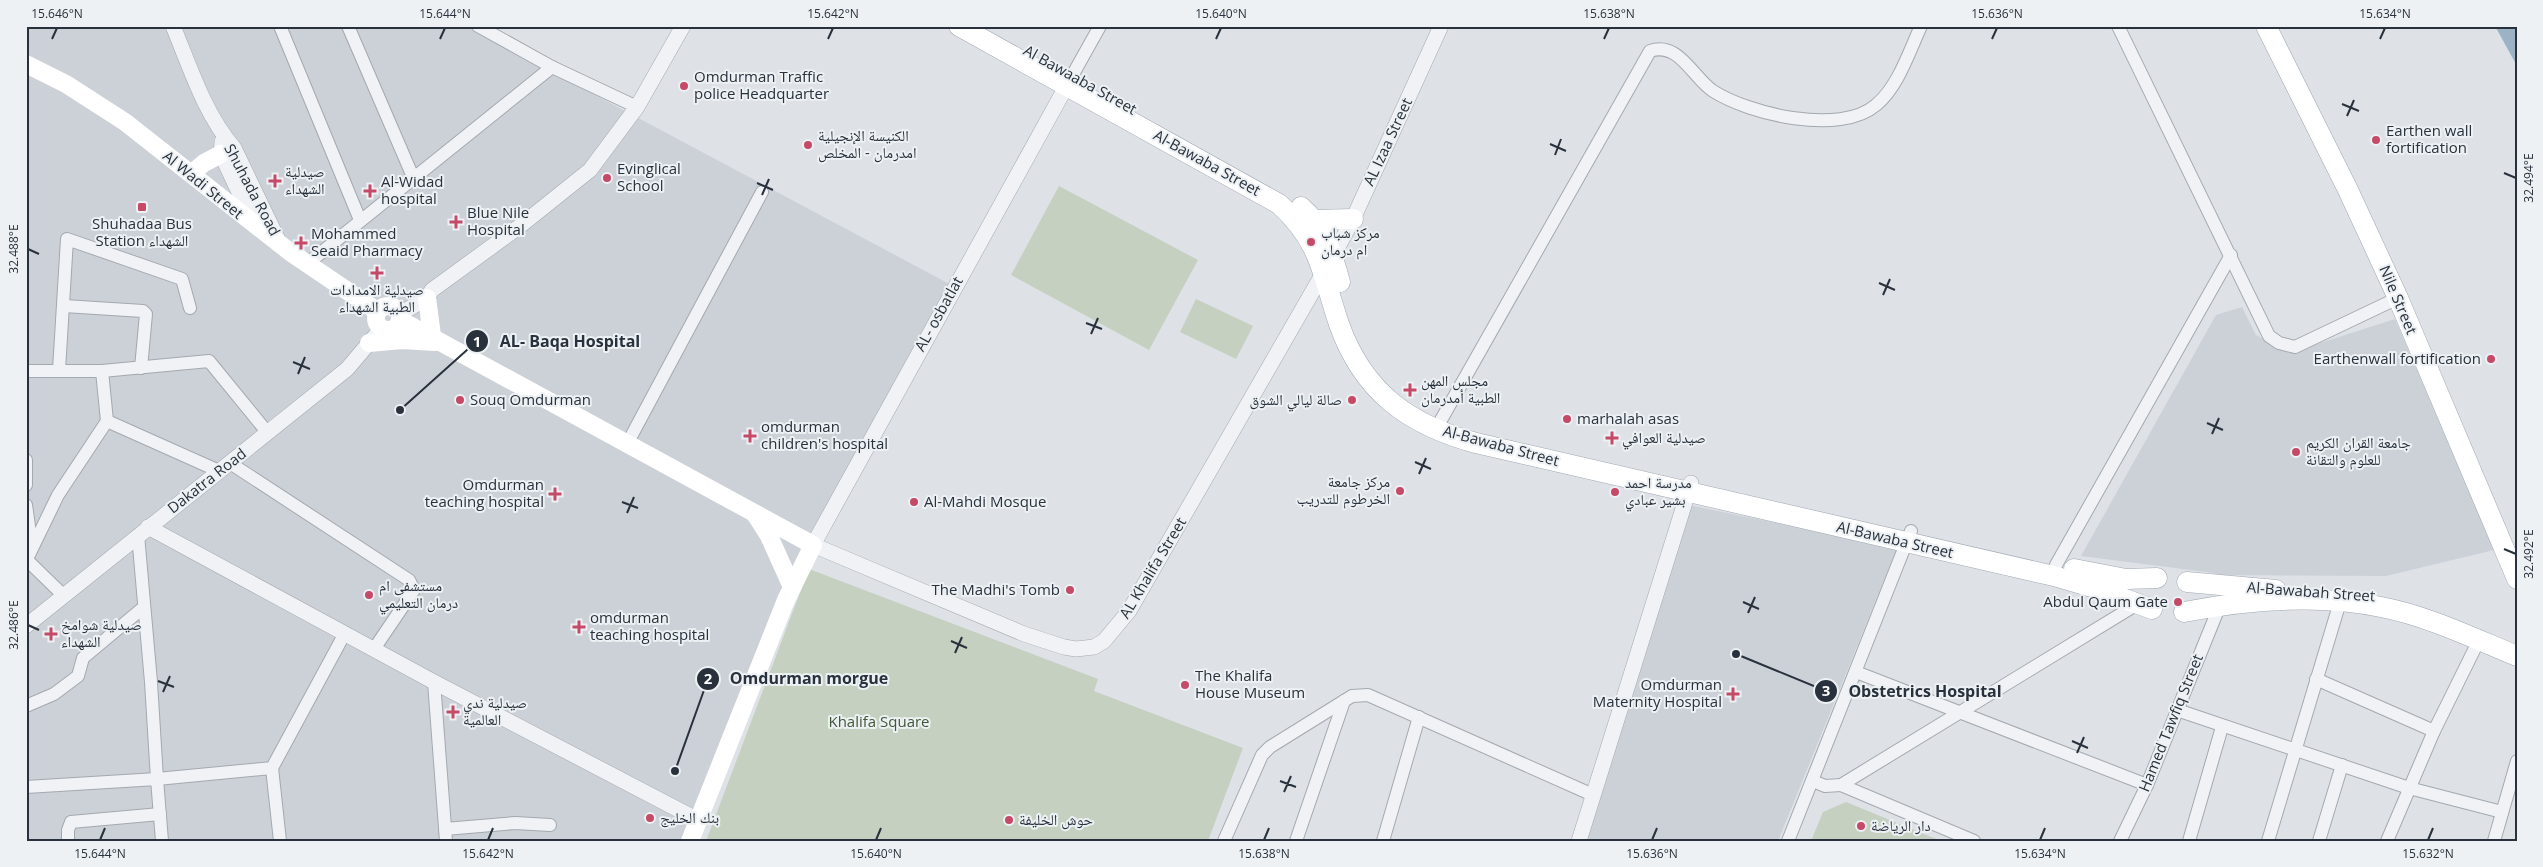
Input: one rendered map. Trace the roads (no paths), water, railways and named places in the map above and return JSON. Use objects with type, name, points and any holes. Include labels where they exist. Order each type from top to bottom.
[{"type":"main road","name":"Al-Bawaba Street","points":[[959,26],[1070,81],[1279,204],[1305,231],[1317,252],[1329,264],[1351,319],[1372,363],[1382,376],[1406,399],[1441,420],[1478,432],[1690,488]]},
{"type":"main road","name":"Al Bawaaba Street","points":[[983,26],[1070,81],[1266,181],[1285,193],[1313,220],[1322,232],[1329,264]]},
{"type":"main road","name":"Nile Street","points":[[2266,26],[2348,190],[2398,298],[2517,579]]},
{"type":"main road","name":"Al Wadi Street","points":[[26,64],[66,84],[95,102],[281,245],[377,311]]},
{"type":"main road","points":[[191,174],[204,163],[221,154]]},
{"type":"main road","points":[[1313,220],[1353,219]]},
{"type":"main road","name":"Al-Bawaba Street","points":[[1329,264],[1340,326],[1361,369],[1382,396],[1410,417],[1453,437],[1909,537],[2126,578],[2156,578]]},
{"type":"main road","points":[[430,294],[438,339]]},
{"type":"main road","points":[[399,314],[393,330],[381,329],[375,317],[377,311],[389,305],[399,314],[438,339],[533,394],[813,545],[792,587],[690,841]]},
{"type":"main road","points":[[369,343],[438,339]]},
{"type":"main road","points":[[754,513],[769,536],[792,587]]},
{"type":"main road","points":[[1909,537],[2054,576],[2146,606],[2164,617],[2220,605],[2274,600],[2340,602],[2380,606],[2411,615],[2517,656]]},
{"type":"main road","points":[[2146,606],[2152,583],[2156,578],[2169,574],[2176,575],[2186,582],[2192,594],[2191,600],[2184,612]]},
{"type":"main road","name":"Al-Bawabah Street","points":[[2186,582],[2270,590],[2338,592],[2383,597],[2416,606],[2517,645]]},
{"type":"street","name":"Shuhada Road","points":[[172,26],[204,99],[223,136],[234,148],[281,245]]},
{"type":"street","points":[[280,26],[360,220]]},
{"type":"street","points":[[348,26],[413,177]]},
{"type":"street","points":[[478,26],[552,67],[637,107]]},
{"type":"street","points":[[399,314],[430,294],[590,170],[637,107],[683,26]]},
{"type":"street","points":[[1070,81],[1100,26]]},
{"type":"street","name":"AL Izaa Street","points":[[1329,264],[1353,219],[1441,26]]},
{"type":"street","points":[[1441,420],[1650,51],[1665,49],[1675,54],[1708,86],[1738,104],[1771,114],[1807,120],[1822,120],[1853,116],[1876,106],[1887,94],[1921,26]]},
{"type":"street","points":[[2118,26],[2269,336],[2279,344],[2295,347],[2398,298]]},
{"type":"street","points":[[307,264],[552,67]]},
{"type":"street","name":"AL- osbatlat","points":[[813,545],[1070,81]]},
{"type":"street","name":"Shuhada Road","points":[[223,136],[221,154],[255,225]]},
{"type":"street","points":[[627,444],[762,192]]},
{"type":"street","points":[[59,370],[67,239],[182,279],[190,308]]},
{"type":"street","points":[[2056,565],[2231,255]]},
{"type":"street","name":"AL Khalifa Street","points":[[813,545],[1024,634],[1064,647],[1076,649],[1094,647],[1104,641],[1129,611],[1329,264]]},
{"type":"street","points":[[64,306],[143,310],[146,314],[141,368]]},
{"type":"street","name":"Dakatra Road","points":[[26,626],[347,369],[381,329]]},
{"type":"street","points":[[26,371],[102,371],[209,361],[267,432]]},
{"type":"street","points":[[64,596],[27,559],[58,495],[107,421],[102,371]]},
{"type":"street","points":[[107,421],[208,464],[225,467],[409,580],[414,590],[374,649]]},
{"type":"street","points":[[1578,841],[1690,488]]},
{"type":"street","points":[[26,505],[32,547]]},
{"type":"street","points":[[162,841],[144,607],[143,531],[374,649],[698,820]]},
{"type":"street","points":[[1788,841],[1909,537]]},
{"type":"street","points":[[2268,841],[2340,602]]},
{"type":"street","name":"Hamed Tawfiq Street","points":[[2120,841],[2147,785],[2220,605]]},
{"type":"street","points":[[1813,782],[1831,786],[1841,785],[1960,712],[2146,606]]},
{"type":"street","points":[[26,706],[54,694],[78,676],[83,658],[144,607]]},
{"type":"street","points":[[280,841],[272,768],[345,634]]},
{"type":"street","points":[[2387,841],[2434,730],[2479,640]]},
{"type":"street","points":[[1856,672],[2147,785]]},
{"type":"street","points":[[2316,679],[2434,730]]},
{"type":"street","points":[[434,682],[446,835],[515,823],[550,825]]},
{"type":"street","points":[[1224,841],[1262,755],[1270,746],[1352,696],[1368,695],[1594,795]]},
{"type":"street","points":[[1296,841],[1344,701]]},
{"type":"street","points":[[2177,710],[2222,727],[2409,788],[2502,812]]},
{"type":"street","points":[[1383,841],[1419,717]]},
{"type":"street","points":[[2189,841],[2222,727]]},
{"type":"street","points":[[2494,841],[2517,760]]},
{"type":"street","points":[[2319,841],[2342,765]]},
{"type":"street","points":[[26,787],[157,779],[272,768]]},
{"type":"street","points":[[1841,785],[1974,841]]},
{"type":"street","points":[[68,841],[68,830],[72,822],[160,814]]},
{"type":"water","points":[[2495,26],[2517,26],[2517,66]]},
{"type":"place","name":"Omdurman Traffic police Headquarter","points":[[684,86]]},
{"type":"place","name":"Earthen wall fortification","points":[[2376,140]]},
{"type":"place","name":"الكنيسة الإنجيلية امدرمان - المخلص","points":[[808,145]]},
{"type":"place","name":"Evinglical School","points":[[607,178]]},
{"type":"place","name":"صيدلية الشهداء","points":[[275,181]]},
{"type":"place","name":"Al-Widad hospital","points":[[370,191]]},
{"type":"place","name":"Shuhadaa Bus Station الشهداء","points":[[142,207]]},
{"type":"place","name":"Blue Nile Hospital","points":[[456,222]]},
{"type":"place","name":"مركز شباب ام درمان","points":[[1311,242]]},
{"type":"place","name":"Mohammed Seaid Pharmacy","points":[[301,243]]},
{"type":"place","name":"صيدلية الامدادات الطبية الشهداء","points":[[377,273]]},
{"type":"place","name":"Earthenwall fortification","points":[[2491,359]]},
{"type":"place","name":"مجلس المهن الطبية أمدرمان","points":[[1410,390]]},
{"type":"place","name":"Souq Omdurman","points":[[460,400]]},
{"type":"place","name":"صالة ليالي الشوق","points":[[1352,400]]},
{"type":"place","name":"AL- Baqa Hospital","points":[[400,410]]},
{"type":"place","name":"marhalah asas","points":[[1567,419]]},
{"type":"place","name":"omdurman children's hospital","points":[[750,436]]},
{"type":"place","name":"صيدلية العوافي","points":[[1612,438]]},
{"type":"place","name":"جامعة القران الكريم للعلوم والتقانة","points":[[2296,452]]},
{"type":"place","name":"مركز جامعة الخرطوم للتدريب","points":[[1400,491]]},
{"type":"place","name":"مدرسة احمد بشير عبادي","points":[[1615,492]]},
{"type":"place","name":"Omdurman teaching hospital","points":[[555,494]]},
{"type":"place","name":"Al-Mahdi Mosque","points":[[914,502]]},
{"type":"place","name":"The Madhi's Tomb","points":[[1070,590]]},
{"type":"place","name":"مستشفى ام درمان التعليمي","points":[[369,595]]},
{"type":"place","name":"Abdul Qaum Gate","points":[[2178,602]]},
{"type":"place","name":"omdurman teaching hospital","points":[[579,627]]},
{"type":"place","name":"صيدلية شوامخ الشهداء","points":[[51,634]]},
{"type":"place","name":"Obstetrics Hospital","points":[[1736,654]]},
{"type":"place","name":"The Khalifa House Museum","points":[[1185,685]]},
{"type":"place","name":"Omdurman Maternity Hospital","points":[[1733,694]]},
{"type":"place","name":"صيدلية ندي العالمية","points":[[453,712]]},
{"type":"place","name":"Omdurman morgue","points":[[675,771]]},
{"type":"place","name":"بنك الخليج","points":[[650,818]]},
{"type":"place","name":"حوش الخليفة","points":[[1009,820]]},
{"type":"place","name":"دار الرياضة","points":[[1861,826]]},
{"type":"park label","name":"Khalifa Square","points":[[879,722]]}]
